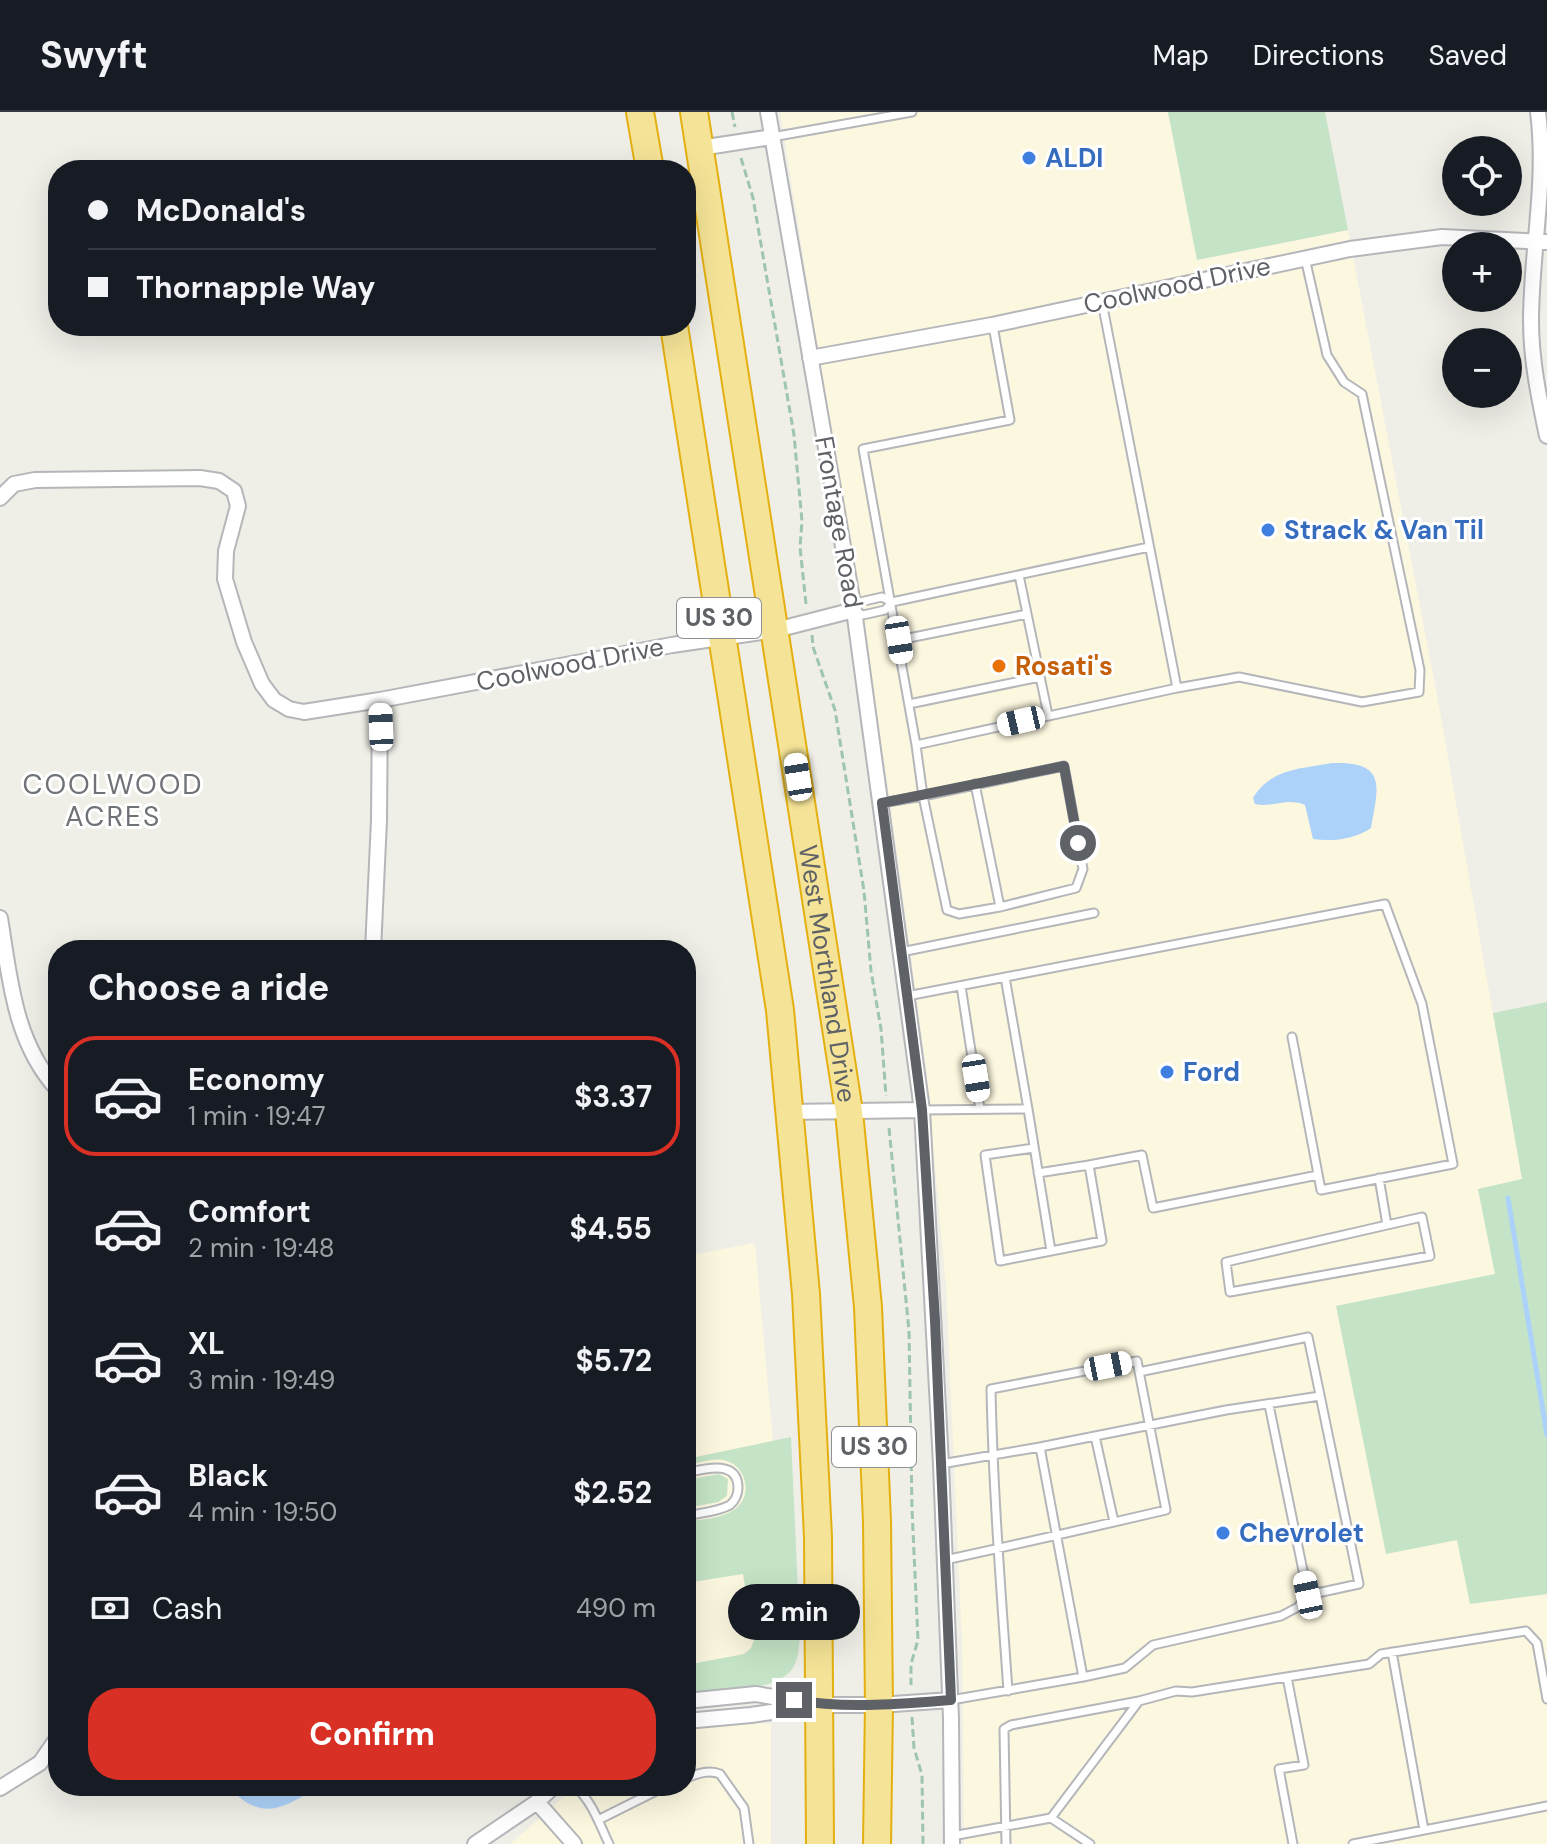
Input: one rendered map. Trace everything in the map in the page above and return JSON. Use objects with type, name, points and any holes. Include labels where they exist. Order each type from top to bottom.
[{"type":"highway","points":[[640,112],[648,160]]},
{"type":"highway","name":"West Morthland Drive","points":[[694,112],[849,1112],[868,1307],[877,1522],[877,1844]]},
{"type":"highway","name":"West Morthland Drive","points":[[676,336],[780,1010],[806,1294],[815,1465],[820,1844]]},
{"type":"street","name":"Frontage Road","points":[[768,112],[854,610],[922,1110],[951,1700],[952,1840]]},
{"type":"street","points":[[1538,112],[1541,242],[1531,321],[1547,436]]},
{"type":"street","points":[[700,148],[772,137]]},
{"type":"street","name":"Coolwood Drive","points":[[810,358],[992,325],[1350,249],[1442,237],[1541,242]]},
{"type":"street","name":"Coolwood Drive","points":[[0,498],[14,484],[35,480],[200,478],[219,481],[234,491],[238,506],[226,551],[225,579],[244,642],[262,684],[274,700],[289,709],[304,712],[672,645],[776,630],[854,610]]},
{"type":"street","points":[[373,940],[380,700]]},
{"type":"street","points":[[0,918],[19,1024],[37,1062],[48,1077]]},
{"type":"street","points":[[789,1112],[922,1110]]},
{"type":"street","points":[[696,1700],[756,1694],[820,1705]]},
{"type":"street","points":[[696,1720],[820,1705],[951,1700]]},
{"type":"street","points":[[0,1788],[40,1763],[48,1751]]},
{"type":"street","points":[[475,1844],[543,1796]]},
{"type":"street","points":[[537,1802],[574,1844]]},
{"type":"lane","points":[[846,112],[848,125]]},
{"type":"lane","points":[[772,137],[912,112]]},
{"type":"lane","points":[[916,745],[1239,677],[1362,702],[1419,692],[1420,670],[1362,394],[1344,382],[1327,355],[1305,258]]},
{"type":"lane","points":[[1102,300],[1177,688]]},
{"type":"lane","points":[[882,803],[923,796],[1064,766],[1083,869],[1076,888],[959,914],[947,910],[923,796],[899,640],[863,449],[1010,420],[992,325]]},
{"type":"lane","points":[[892,602],[882,597],[860,602],[854,610],[863,615],[885,610],[892,602],[1149,547]]},
{"type":"lane","points":[[1019,575],[1048,715]]},
{"type":"lane","points":[[899,640],[1027,614]]},
{"type":"lane","points":[[909,704],[1040,677]]},
{"type":"lane","points":[[975,784],[1000,907]]},
{"type":"lane","points":[[907,996],[1385,904],[1422,1004],[1453,1164],[1321,1190],[1292,1037]]},
{"type":"lane","points":[[901,952],[1094,913]]},
{"type":"lane","points":[[1005,977],[1051,1251]]},
{"type":"lane","points":[[961,986],[980,1109]]},
{"type":"lane","points":[[922,1110],[1028,1109]]},
{"type":"lane","points":[[1034,1148],[985,1155],[1000,1261],[1102,1241],[1089,1165]]},
{"type":"lane","points":[[1038,1173],[1142,1155],[1153,1208],[1318,1175]]},
{"type":"lane","points":[[1379,1178],[1387,1225]]},
{"type":"lane","points":[[1422,1217],[1430,1256],[1230,1292],[1226,1262],[1387,1225],[1422,1217]]},
{"type":"lane","points":[[951,1700],[1125,1668],[1153,1645],[1281,1616],[1298,1607],[1308,1595],[1359,1584],[1308,1337],[1139,1372]]},
{"type":"lane","points":[[945,1560],[998,1549],[1166,1510],[1137,1361],[991,1389],[992,1456],[998,1549],[1008,1691]]},
{"type":"lane","points":[[941,1464],[1226,1410],[1320,1396]]},
{"type":"lane","points":[[1269,1405],[1308,1595]]},
{"type":"lane","points":[[1095,1436],[1114,1522]]},
{"type":"lane","points":[[1040,1447],[1083,1677]]},
{"type":"lane","points":[[696,1472],[724,1468],[733,1474],[738,1484],[737,1497],[729,1505],[696,1513]]},
{"type":"lane","points":[[1006,1844],[1004,1729],[1011,1725],[1176,1691],[1192,1692],[1369,1664],[1381,1654],[1526,1631],[1537,1643],[1547,1699]]},
{"type":"lane","points":[[1392,1652],[1424,1830]]},
{"type":"lane","points":[[1287,1677],[1304,1765],[1279,1769],[1293,1844]]},
{"type":"lane","points":[[1051,1818],[1139,1701]]},
{"type":"lane","points":[[696,1776],[714,1771],[728,1783],[744,1808],[749,1844]]},
{"type":"lane","points":[[585,1796],[600,1819],[609,1844]]},
{"type":"lane","points":[[600,1819],[646,1796]]},
{"type":"lane","points":[[1353,1844],[1547,1806]]},
{"type":"lane","points":[[952,1840],[1006,1825],[1051,1818],[1090,1844]]},
{"type":"path","points":[[732,112],[753,198],[794,435],[802,521],[803,590],[813,647],[835,710],[864,891],[871,971],[881,1029],[909,1331],[918,1640],[911,1664],[911,1703],[914,1748],[922,1775],[923,1844]]},
{"type":"shaded area","points":[[780,112],[1168,112],[1197,260],[1348,230],[1438,700],[1522,1179],[1478,1190],[1495,1274],[1336,1306],[1458,1540],[1470,1603],[1547,1594],[1547,1844],[964,1844],[962,1644],[946,1287],[926,1068],[887,780]]},
{"type":"shaded area","points":[[755,1243],[773,1441],[782,1672],[763,1686],[696,1693],[696,1254]]},
{"type":"shaded area","points":[[748,1722],[771,1724],[771,1844],[510,1844],[565,1796],[696,1796],[696,1725]]},
{"type":"green space","points":[[1168,112],[1325,112],[1348,230],[1197,260]]},
{"type":"green space","points":[[1547,1002],[1547,1594],[1470,1604],[1457,1540],[1386,1554],[1336,1306],[1495,1274],[1478,1189],[1522,1179],[1493,1013]]},
{"type":"green space","points":[[791,1437],[800,1635],[794,1666],[786,1675],[761,1686],[696,1693],[696,1663],[744,1654],[754,1640],[743,1574],[696,1581],[696,1520],[718,1517],[735,1509],[744,1496],[745,1481],[731,1463],[714,1460],[696,1463],[696,1457]]},
{"type":"green space","points":[[719,1474],[728,1479],[727,1496],[718,1502],[696,1506],[696,1478]]},
{"type":"water","points":[[1332,763],[1363,767],[1375,779],[1377,789],[1371,828],[1365,832],[1343,839],[1313,839],[1305,805],[1292,802],[1255,804],[1253,798],[1260,788],[1278,775]]},
{"type":"water","points":[[238,1796],[303,1796],[272,1808],[251,1805]]},
{"type":"waterway","points":[[1508,1198],[1547,1435]]},
{"type":"place","name":"ALDI","points":[[1029,158]]},
{"type":"place","name":"Strack & Van Til","points":[[1268,530]]},
{"type":"place","name":"Rosati's","points":[[999,666]]},
{"type":"place","name":"Ford","points":[[1167,1072]]},
{"type":"place","name":"Chevrolet","points":[[1223,1533]]},
{"type":"district","name":"COOLWOOD ACRES","points":[[113,800]]},
{"type":"route","points":[[794,1700],[820,1705],[879,1705],[951,1700],[935,1320],[922,1110],[882,803],[1064,766],[1078,843]]}]
